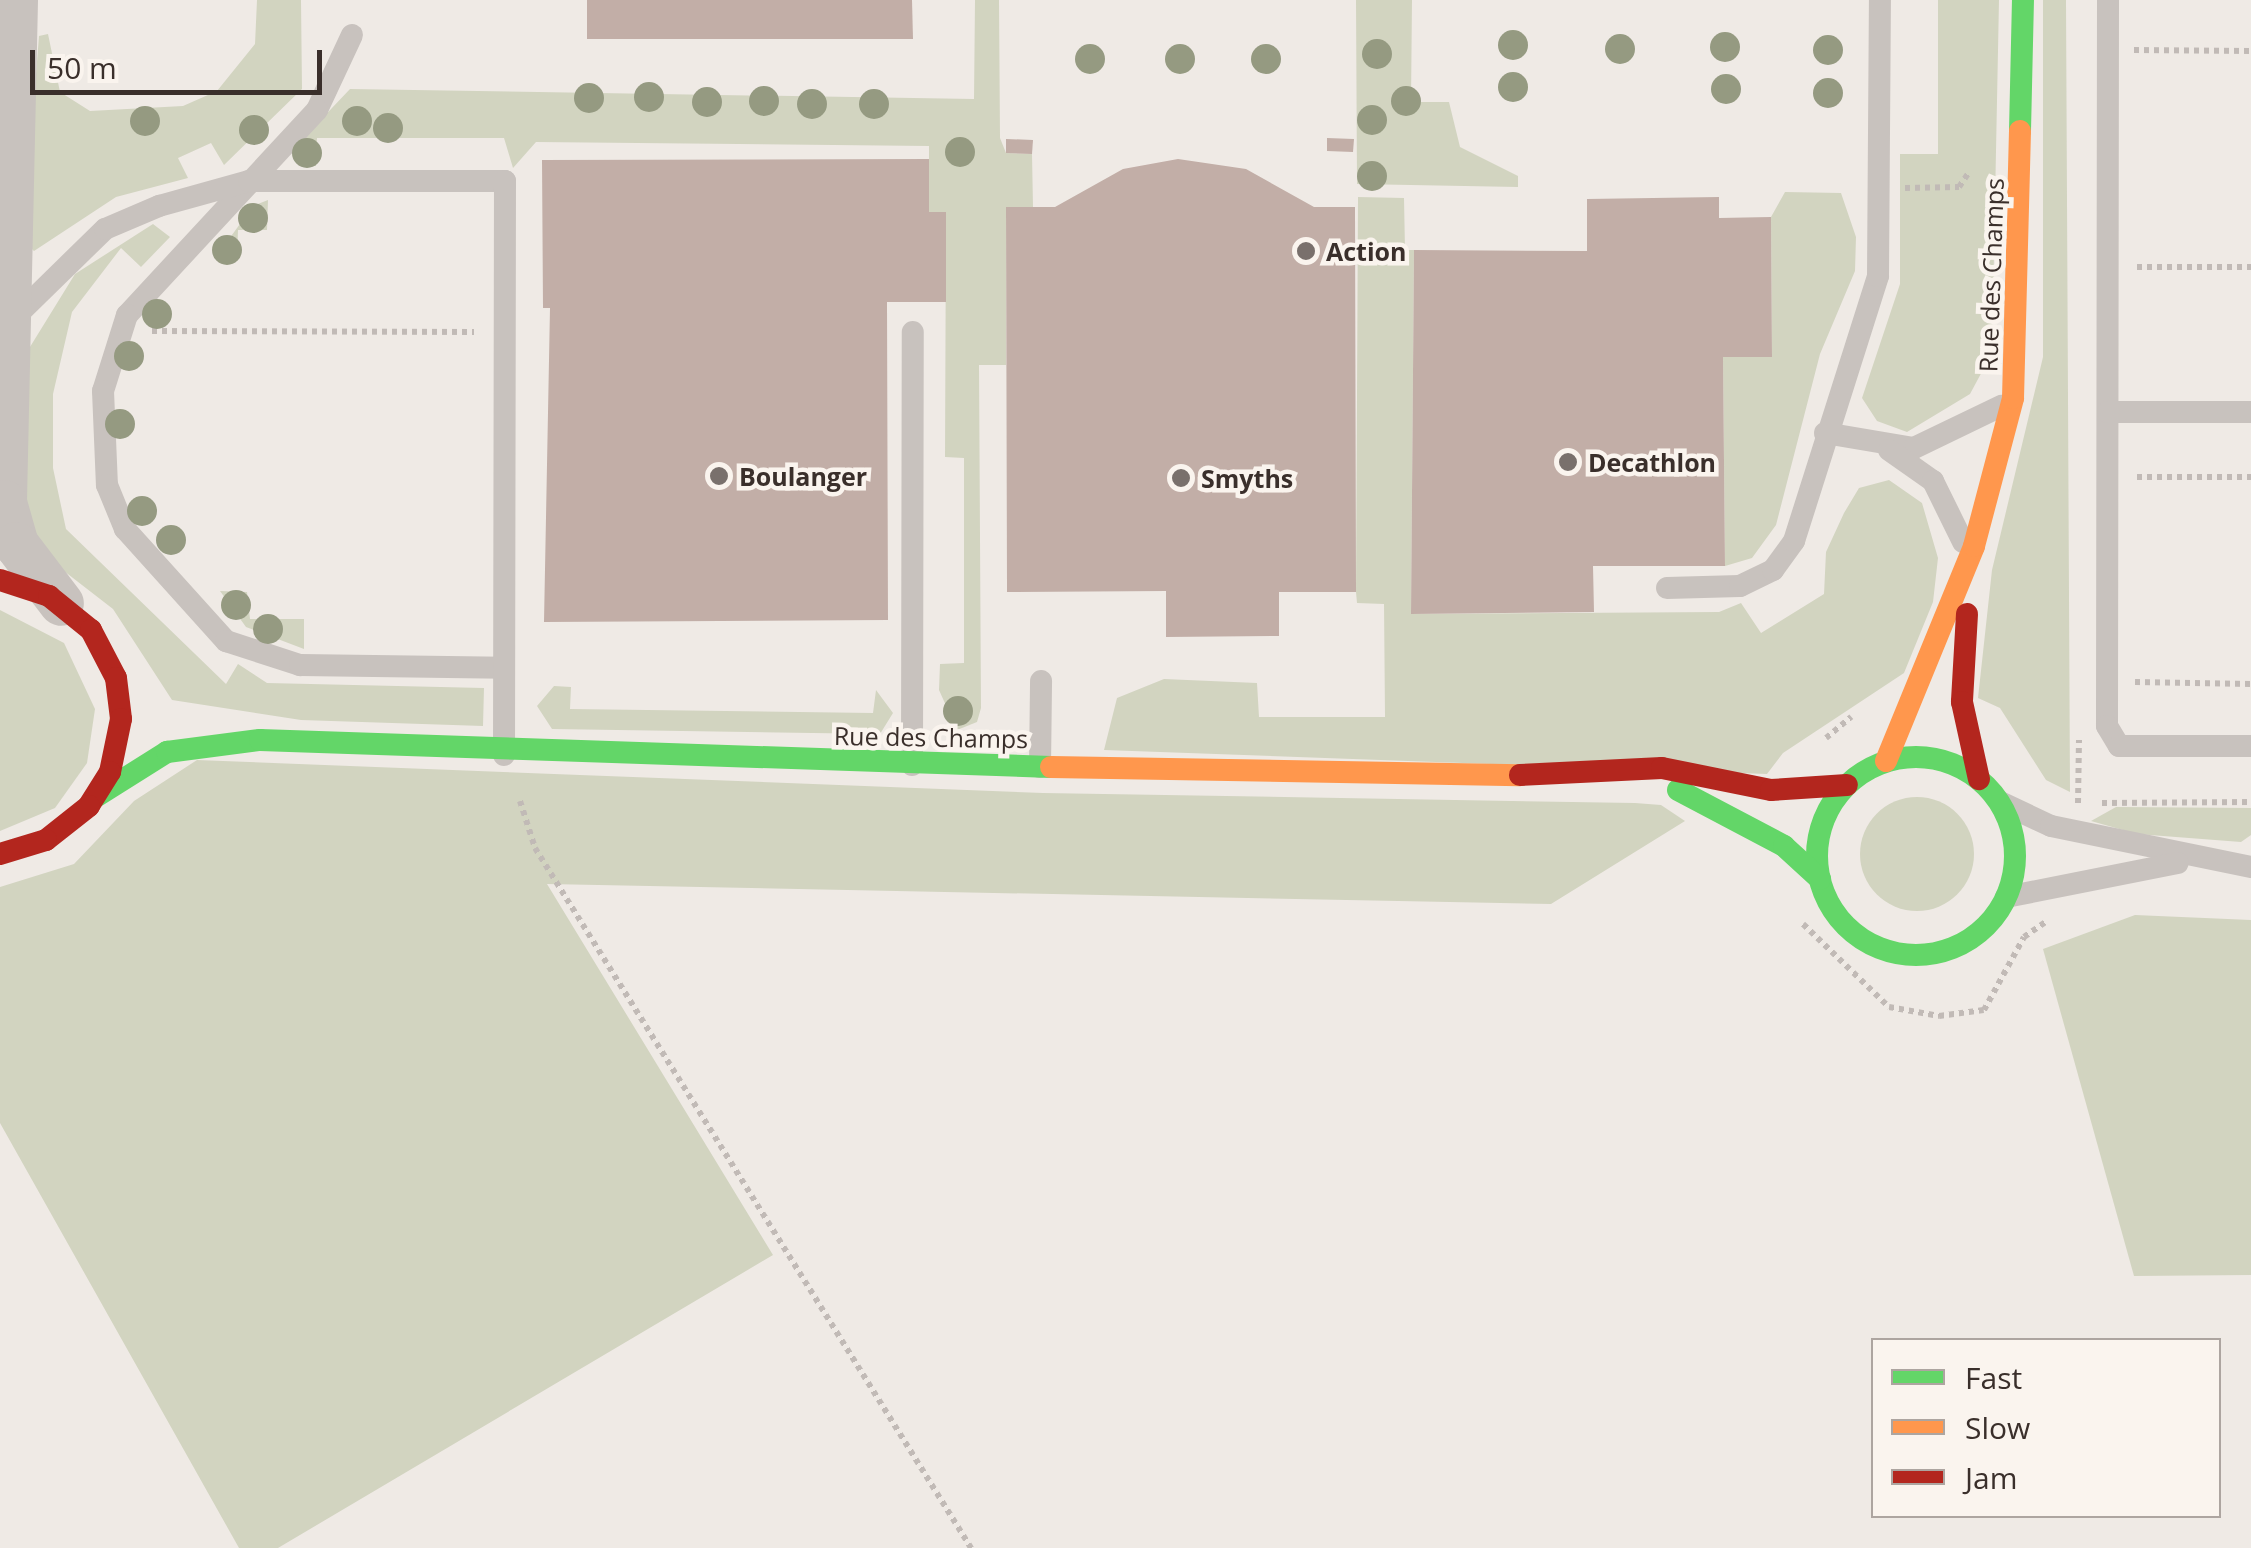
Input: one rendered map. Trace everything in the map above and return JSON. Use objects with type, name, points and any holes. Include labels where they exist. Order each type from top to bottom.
[{"type":"street","points":[[15,0],[6,326],[6,512],[16,544],[111,666],[146,697]]},
{"type":"street","name":"Rue des Champs","points":[[1886,761],[1971,554],[2012,398],[2024,0]]},
{"type":"street","name":"Rue des Champs","points":[[1971,554],[1962,702],[1979,779]]},
{"type":"street","points":[[0,580],[61,603]]},
{"type":"street","points":[[0,854],[58,833],[97,796],[120,733],[111,666]]},
{"type":"street","name":"Rue des Champs","points":[[186,721],[260,740],[504,756],[1602,774],[1662,768],[1771,790],[1846,785]]},
{"type":"street","name":"Rue des Champs","points":[[97,796],[170,751],[260,740]]},
{"type":"street","points":[[1942,760],[1979,779],[2000,802],[2016,856],[2006,897],[1966,942],[1906,954],[1851,930],[1820,878],[1819,835],[1846,785],[1886,761],[1942,760]]},
{"type":"street","name":"Rue des Champs","points":[[1602,774],[1709,803],[1796,853],[1820,878]]},
{"type":"lane","points":[[1667,588],[1740,586],[1773,570],[1794,542],[1882,251],[1880,0]]},
{"type":"lane","points":[[2108,0],[2106,726],[2119,746],[2251,746]]},
{"type":"lane","points":[[352,36],[318,110],[120,331],[103,391],[107,485],[124,529],[226,641],[300,665],[503,668]]},
{"type":"lane","points":[[6,326],[105,229],[250,182],[504,180],[504,756]]},
{"type":"lane","points":[[912,764],[913,332]]},
{"type":"lane","points":[[1826,433],[1882,446],[1932,445],[2012,398]]},
{"type":"lane","points":[[2108,412],[2251,412]]},
{"type":"lane","points":[[1882,446],[1944,495],[1971,554]]},
{"type":"lane","points":[[1040,767],[1041,681]]},
{"type":"lane","points":[[2000,802],[2074,832],[2251,867]]},
{"type":"lane","points":[[2006,897],[2068,878],[2202,860]]},
{"type":"path","points":[[2108,50],[2251,51]]},
{"type":"path","points":[[2109,267],[2251,267]]},
{"type":"path","points":[[120,331],[504,332]]},
{"type":"path","points":[[2106,477],[2251,478]]},
{"type":"path","points":[[2106,682],[2251,684]]},
{"type":"path","points":[[1771,790],[1867,706]]},
{"type":"path","points":[[504,756],[536,848],[971,1548]]},
{"type":"path","points":[[2064,800],[2251,802]]},
{"type":"path","points":[[2074,832],[2078,803]]},
{"type":"path","points":[[1793,912],[1889,1007],[1940,1016],[1984,1010],[2024,938],[2063,908],[2068,878]]},
{"type":"green space","points":[[257,0],[301,0],[302,89],[224,165],[211,143],[178,158],[188,178],[116,197],[34,251],[23,240],[39,36],[48,34],[60,92],[90,111],[183,106],[217,91],[255,44]]},
{"type":"green space","points":[[975,0],[999,0],[1000,138],[1006,153],[1032,154],[1033,207],[1006,208],[1006,365],[979,365],[981,708],[977,722],[957,730],[939,690],[940,664],[964,663],[964,458],[945,457],[946,213],[929,212],[929,146],[536,142],[513,168],[504,138],[317,138],[316,166],[300,162],[294,148],[350,89],[974,99]]},
{"type":"green space","points":[[1356,0],[1412,0],[1411,102],[1449,102],[1460,147],[1518,176],[1518,187],[1357,184]]},
{"type":"green space","points":[[1938,0],[1999,0],[1992,353],[1970,394],[1907,432],[1877,421],[1862,398],[1900,284],[1900,154],[1938,154]]},
{"type":"green space","points":[[2043,0],[2066,0],[2070,792],[2046,780],[2000,708],[1978,698],[1992,570],[2043,357]]},
{"type":"green space","points":[[1785,192],[1841,193],[1856,237],[1855,271],[1820,354],[1776,525],[1752,558],[1725,566],[1723,357],[1772,356],[1771,217]]},
{"type":"green space","points":[[1358,197],[1404,198],[1405,250],[1414,250],[1411,614],[1719,612],[1741,603],[1761,633],[1824,594],[1826,552],[1844,513],[1859,488],[1889,480],[1922,503],[1938,558],[1933,602],[1904,673],[1783,753],[1767,774],[1104,750],[1117,698],[1164,679],[1257,683],[1259,717],[1385,717],[1384,604],[1357,603],[1356,592]]},
{"type":"green space","points":[[268,200],[267,230],[238,230],[237,258],[216,257],[253,206]]},
{"type":"green space","points":[[153,224],[170,237],[141,267],[121,248],[72,312],[53,394],[53,468],[66,529],[226,684],[238,664],[267,683],[484,688],[483,726],[301,720],[172,700],[113,609],[51,561],[18,502],[17,368],[75,274]]},
{"type":"green space","points":[[220,591],[247,592],[250,619],[304,619],[304,649],[246,627]]},
{"type":"green space","points":[[0,610],[64,643],[95,709],[87,763],[55,808],[0,831]]},
{"type":"green space","points":[[554,686],[571,687],[570,709],[873,713],[876,690],[893,713],[880,734],[552,729],[537,706]]},
{"type":"green space","points":[[197,760],[1043,793],[1635,803],[1661,805],[1685,821],[1551,904],[547,884],[773,1255],[278,1548],[239,1548],[0,1123],[0,887],[74,864],[134,801]]},
{"type":"green space","points":[[1917,797],[1939,802],[1957,814],[1969,832],[1974,854],[1969,876],[1957,894],[1939,906],[1917,911],[1895,906],[1877,894],[1865,876],[1860,854],[1865,832],[1877,814],[1895,802]]},
{"type":"green space","points":[[2116,807],[2251,808],[2251,835],[2241,842],[2137,834],[2091,821]]},
{"type":"green space","points":[[2135,915],[2251,920],[2251,1275],[2134,1276],[2043,949]]},
{"type":"building","points":[[587,0],[912,0],[913,39],[587,39]]},
{"type":"building","points":[[1327,138],[1354,139],[1353,152],[1327,151]]},
{"type":"building","points":[[1006,139],[1033,140],[1032,154],[1006,153]]},
{"type":"building","name":"Boulanger","points":[[929,159],[929,212],[946,212],[946,302],[887,302],[888,620],[544,622],[550,308],[543,308],[542,160]]},
{"type":"building","name":"Smyths","points":[[1178,159],[1246,169],[1314,207],[1355,207],[1356,592],[1279,592],[1279,636],[1166,637],[1166,591],[1007,592],[1006,207],[1055,207],[1123,169]]},
{"type":"building","name":"Decathlon","points":[[1719,197],[1719,218],[1771,217],[1772,357],[1723,357],[1725,566],[1593,566],[1594,612],[1411,614],[1414,250],[1587,251],[1587,199]]},
{"type":"traffic: fast","points":[[2020,131],[2023,0]]},
{"type":"traffic: fast","points":[[97,796],[167,752],[260,740],[1051,767]]},
{"type":"traffic: fast","points":[[1916,757],[1954,765],[1986,786],[2007,818],[2015,856],[2007,894],[1986,926],[1954,947],[1916,955],[1878,947],[1846,926],[1825,894],[1817,856],[1825,818],[1846,786],[1878,765],[1916,757]]},
{"type":"traffic: fast","points":[[1678,790],[1784,846],[1820,879]]},
{"type":"traffic: slow","points":[[1886,761],[1974,546],[2013,398],[2020,131]]},
{"type":"traffic: slow","points":[[1051,767],[1520,775]]},
{"type":"traffic: jam","points":[[0,580],[49,596],[91,630],[116,678],[121,719],[110,772],[89,806],[46,840],[0,854]]},
{"type":"traffic: jam","points":[[1967,614],[1962,702],[1979,779]]},
{"type":"traffic: jam","points":[[1520,775],[1662,768],[1771,790],[1847,785]]},
{"type":"place","name":"Action","points":[[1306,251]]},
{"type":"place","name":"Decathlon","points":[[1568,462]]},
{"type":"place","name":"Boulanger","points":[[719,476]]},
{"type":"place","name":"Smyths","points":[[1181,478]]}]
